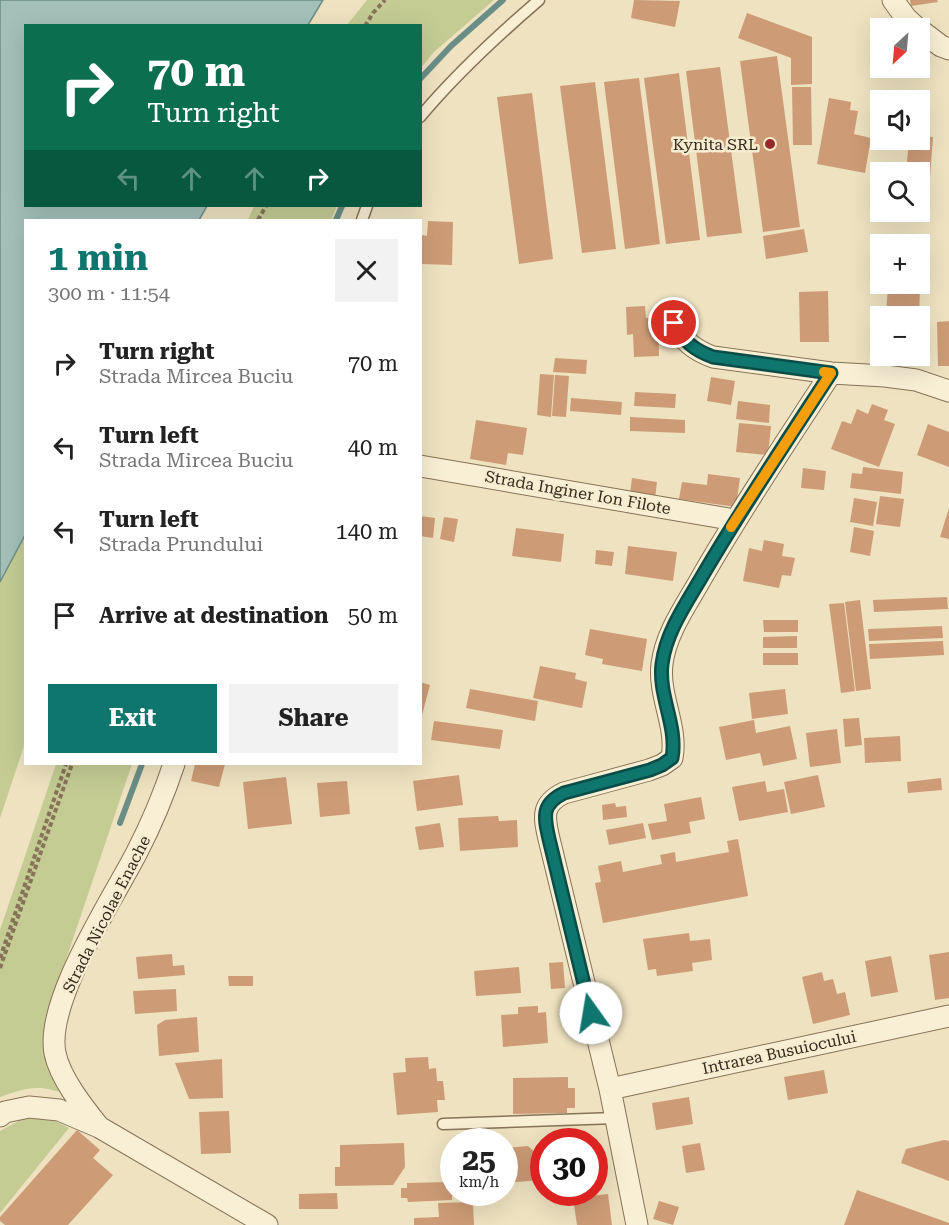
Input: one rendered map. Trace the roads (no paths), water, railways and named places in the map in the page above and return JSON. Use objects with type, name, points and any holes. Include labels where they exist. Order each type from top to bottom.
[{"type":"street","points":[[893,0],[906,18]]},
{"type":"street","points":[[930,38],[949,49]]},
{"type":"street","points":[[674,323],[681,338],[689,345],[713,357],[831,373],[916,380],[949,391]]},
{"type":"street","points":[[637,1225],[610,1089],[549,839],[545,820],[546,810],[553,798],[564,793],[650,770],[672,758],[673,733],[661,679],[666,644],[735,520],[831,373]]},
{"type":"street","name":"Strada Inginer Ion Filote","points":[[422,466],[735,520]]},
{"type":"street","name":"Strada Nicolae Enache","points":[[99,1127],[66,1080],[55,1053],[56,1020],[64,993],[105,909],[151,825],[174,765]]},
{"type":"street","name":"Intrarea Busuiocului","points":[[610,1089],[949,1016]]},
{"type":"street","points":[[0,1116],[5,1112],[29,1107],[59,1110],[99,1127],[267,1225]]},
{"type":"lane","points":[[422,115],[482,49],[539,0]]},
{"type":"lane","points":[[443,1124],[616,1118]]},
{"type":"water","points":[[0,0],[323,0],[309,24],[24,24],[24,207],[206,207],[200,219],[24,219],[24,537],[0,582]]},
{"type":"waterway","points":[[422,77],[451,46],[503,0]]},
{"type":"waterway","points":[[336,219],[342,207]]},
{"type":"waterway","points":[[120,823],[142,765]]},
{"type":"place","name":"Kynita SRL","points":[[770,144]]}]
